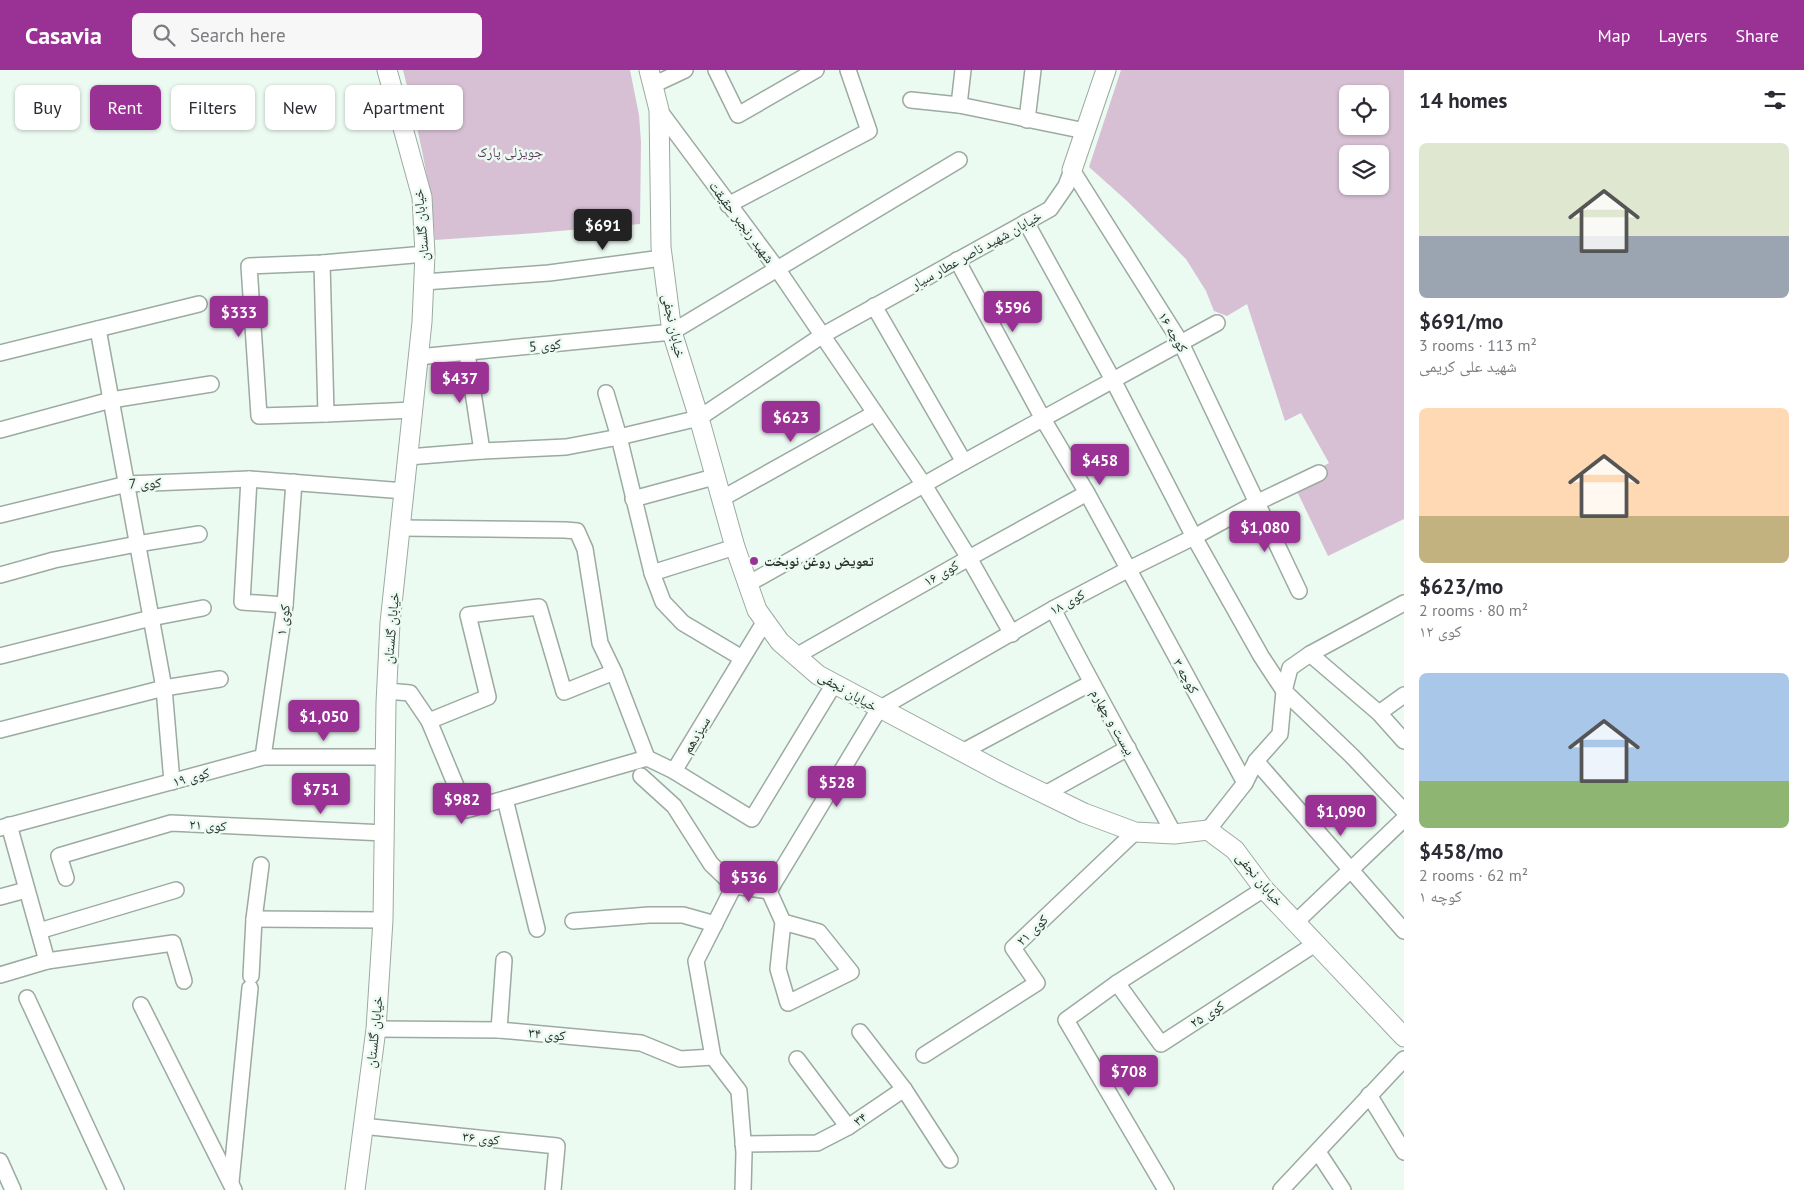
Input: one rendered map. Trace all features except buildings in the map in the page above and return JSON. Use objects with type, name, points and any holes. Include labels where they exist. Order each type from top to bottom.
[{"type":"street","name":"خیابان گلستان","points":[[355,1190],[376,1030],[384,920],[384,833],[390,623],[413,410],[425,254],[422,197],[387,70]]},
{"type":"street","points":[[651,78],[685,70]]},
{"type":"street","points":[[716,70],[738,115],[816,70]]},
{"type":"street","points":[[728,205],[869,131],[848,70]]},
{"type":"street","points":[[959,106],[963,70]]},
{"type":"street","points":[[1027,120],[1033,70]]},
{"type":"street","name":"خیابان شهید ناصر عطار سیار","points":[[699,418],[823,335],[1050,209],[1066,186],[1106,70]]},
{"type":"street","name":"خیابان نجفی","points":[[651,78],[659,110],[662,258],[672,332],[699,418],[735,548],[757,610],[780,642],[818,676],[962,752],[1084,813],[1135,832],[1174,834],[1208,830],[1235,850],[1264,889],[1404,1037]]},
{"type":"street","points":[[911,100],[959,106],[1085,131]]},
{"type":"street","name":"شهید رنجبر حقیقت","points":[[659,110],[778,270],[876,412],[969,558],[1012,634]]},
{"type":"street","points":[[672,332],[959,160]]},
{"type":"street","name":"کوچه ۱۶","points":[[1072,170],[1181,343],[1299,591]]},
{"type":"street","points":[[1026,222],[1114,380],[1194,537],[1261,656],[1284,691],[1352,756],[1404,811]]},
{"type":"street","points":[[413,410],[259,416],[249,266],[322,263],[425,254]]},
{"type":"street","points":[[424,282],[549,273],[662,258]]},
{"type":"street","name":"کوچه ۳","points":[[957,260],[1043,419],[1087,493],[1127,570],[1245,782]]},
{"type":"street","points":[[322,263],[326,414]]},
{"type":"street","points":[[0,353],[199,304]]},
{"type":"street","points":[[874,306],[964,462]]},
{"type":"street","points":[[748,584],[964,462],[1217,323]]},
{"type":"street","points":[[98,329],[164,688],[172,782]]},
{"type":"street","name":"کوی 5","points":[[418,357],[672,332]]},
{"type":"street","points":[[467,353],[482,451]]},
{"type":"street","points":[[0,430],[111,400],[210,384]]},
{"type":"street","points":[[606,393],[619,437],[652,573],[663,602],[683,623],[742,658]]},
{"type":"street","points":[[721,499],[876,412]]},
{"type":"street","points":[[408,456],[566,447],[619,437],[699,418]]},
{"type":"street","name":"کوی ۱۸","points":[[879,709],[1053,609],[1258,502],[1319,473]]},
{"type":"street","points":[[634,499],[714,477]]},
{"type":"street","points":[[249,479],[242,602],[285,605]]},
{"type":"street","name":"کوی 7","points":[[0,515],[127,484],[249,479],[405,491]]},
{"type":"street","name":"کوی ۱","points":[[263,757],[285,605],[294,482]]},
{"type":"street","name":"کوی ۱۶","points":[[796,656],[1087,493]]},
{"type":"street","points":[[401,528],[565,530],[577,532],[585,549],[600,643],[614,672],[648,758],[674,771],[752,819],[834,684]]},
{"type":"street","points":[[0,576],[54,560],[199,534]]},
{"type":"street","points":[[652,573],[735,548]]},
{"type":"street","points":[[1208,830],[1245,782],[1256,761],[1280,734],[1284,691],[1290,668],[1310,654],[1404,603]]},
{"type":"street","points":[[429,721],[488,697],[468,615],[539,607],[564,692],[614,672]]},
{"type":"street","points":[[0,656],[151,618],[203,608]]},
{"type":"street","name":"بیست و چهارم","points":[[1053,609],[1091,683],[1174,834]]},
{"type":"street","name":"سیزدهم","points":[[674,771],[765,621]]},
{"type":"street","points":[[1310,654],[1380,713],[1404,741]]},
{"type":"street","points":[[0,730],[164,688],[220,679]]},
{"type":"street","points":[[962,752],[1091,683]]},
{"type":"street","points":[[387,691],[410,693],[429,721],[466,810],[648,758]]},
{"type":"street","points":[[1380,713],[1404,695]]},
{"type":"street","points":[[769,891],[879,709]]},
{"type":"street","points":[[1045,794],[1128,748]]},
{"type":"street","name":"کوی ۱۹","points":[[4,826],[263,757],[386,757]]},
{"type":"street","points":[[1256,761],[1404,932]]},
{"type":"street","points":[[641,776],[674,806],[711,864],[734,886],[769,891]]},
{"type":"street","points":[[505,799],[537,928]]},
{"type":"street","points":[[1296,922],[1404,819]]},
{"type":"street","name":"کوی ۲۱","points":[[66,878],[59,856],[171,823],[384,833]]},
{"type":"street","points":[[4,826],[26,890],[47,961]]},
{"type":"street","name":"کوی ۲۱","points":[[924,1055],[1037,983],[1013,948],[1135,832]]},
{"type":"street","points":[[232,1186],[254,919],[261,865]]},
{"type":"street","points":[[734,886],[696,961],[713,1057],[740,1091],[743,1190]]},
{"type":"street","points":[[1166,1190],[1066,1020],[1117,983],[1264,889]]},
{"type":"street","points":[[0,897],[26,890]]},
{"type":"street","points":[[39,931],[176,890]]},
{"type":"street","points":[[769,891],[783,922],[778,970],[788,1003],[851,972],[819,932],[783,922]]},
{"type":"street","points":[[573,921],[649,915],[683,915],[715,924]]},
{"type":"street","points":[[254,919],[384,920]]},
{"type":"street","points":[[0,975],[47,961],[173,943],[184,981]]},
{"type":"street","name":"کوی ۲۵","points":[[1117,983],[1161,1044],[1315,944]]},
{"type":"street","points":[[499,1030],[504,960]]},
{"type":"street","points":[[28,998],[116,1190]]},
{"type":"street","points":[[141,1005],[232,1186]]},
{"type":"street","name":"کوی ۳۴","points":[[376,1030],[499,1030],[641,1042],[680,1059],[713,1057]]},
{"type":"street","points":[[860,1032],[904,1089],[950,1160]]},
{"type":"street","points":[[797,1059],[848,1127]]},
{"type":"street","points":[[1281,1190],[1404,1059]]},
{"type":"street","name":"۳۴","points":[[743,1144],[817,1143],[848,1127],[904,1089]]},
{"type":"street","points":[[1369,1095],[1404,1152]]},
{"type":"street","name":"کوی ۳۶","points":[[362,1126],[557,1146],[552,1190]]},
{"type":"street","points":[[1318,1152],[1343,1190]]},
{"type":"street","points":[[0,1160],[13,1190]]},
{"type":"green space","name":"جویزلی پارک","points":[[403,70],[630,70],[639,115],[641,142],[640,224],[435,240],[427,175],[417,130],[463,130],[463,85],[407,85]]},
{"type":"green space","points":[[1121,70],[1404,70],[1404,519],[1328,556],[1293,483],[1329,463],[1301,413],[1285,421],[1247,304],[1227,316],[1214,311],[1206,291],[1186,259],[1089,167]]},
{"type":"place","name":"تعویض روغن نوبخت","points":[[754,561]]}]
